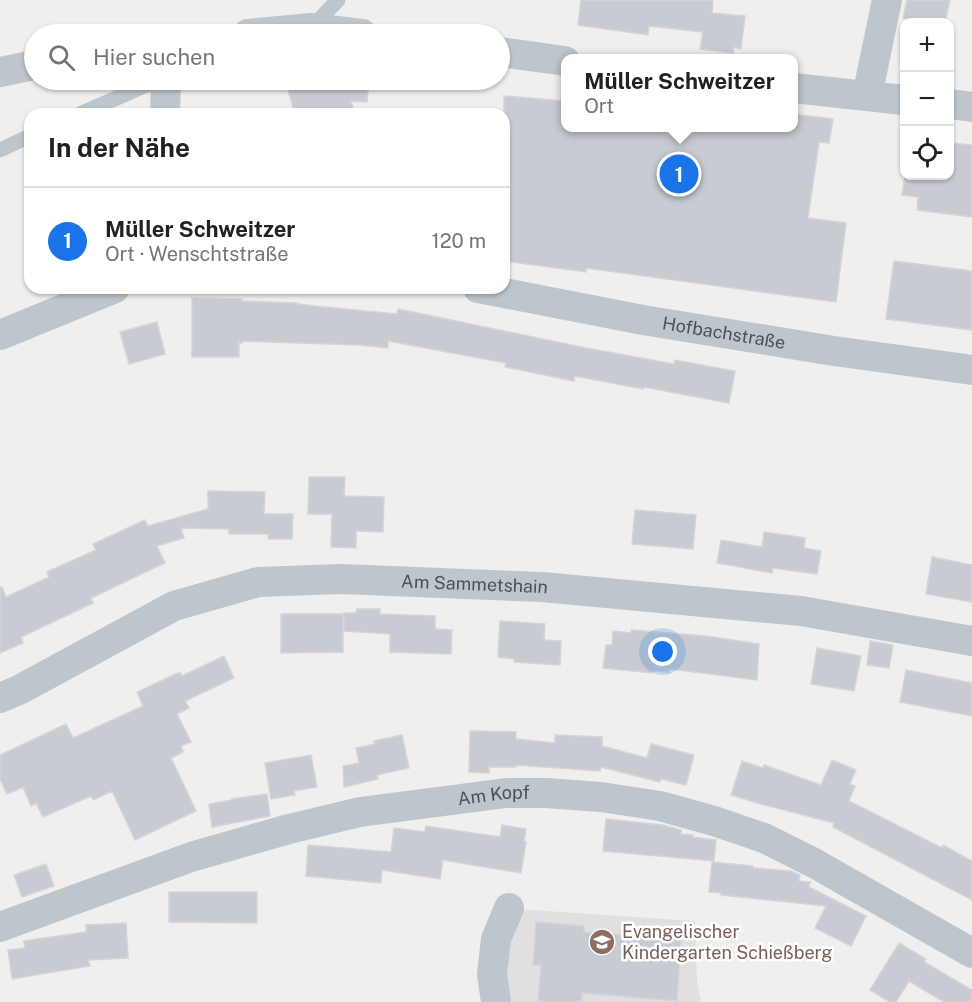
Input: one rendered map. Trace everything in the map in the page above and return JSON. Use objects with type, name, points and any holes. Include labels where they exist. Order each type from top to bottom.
[{"type":"street","points":[[867,96],[887,0]]},
{"type":"street","points":[[510,53],[561,60]]},
{"type":"street","points":[[0,72],[24,67]]},
{"type":"street","points":[[798,89],[900,100]]},
{"type":"street","points":[[165,108],[166,90]]},
{"type":"street","points":[[954,105],[972,107]]},
{"type":"street","points":[[0,335],[100,294]]},
{"type":"street","name":"Hofbachstraße","points":[[509,294],[643,320],[834,351],[972,370]]},
{"type":"street","name":"Am Sammetshain","points":[[0,698],[19,690],[174,606],[258,582],[341,579],[542,587],[801,611],[972,641]]},
{"type":"street","name":"Am Kopf","points":[[0,927],[191,857],[289,829],[360,812],[506,793],[552,793],[660,807],[714,821],[764,838],[814,863],[972,953]]},
{"type":"street","points":[[496,1002],[492,974],[496,939],[509,908]]},
{"type":"lane","points":[[315,24],[338,0]]},
{"type":"lane","points":[[94,108],[135,90]]},
{"type":"lane","points":[[0,150],[24,139]]},
{"type":"shaded area","name":"Evangelischer Kindergarten Schießberg","points":[[516,909],[695,921],[697,982],[701,1002],[504,1002],[504,964]]},
{"type":"building","points":[[581,0],[713,0],[712,13],[745,16],[741,49],[734,47],[733,53],[700,49],[703,32],[649,26],[648,35],[578,25]]},
{"type":"building","points":[[907,0],[950,0],[946,18],[903,18]]},
{"type":"building","points":[[288,90],[368,90],[367,102],[351,101],[353,108],[293,108]]},
{"type":"building","points":[[504,96],[561,101],[561,132],[798,132],[798,115],[833,119],[829,143],[819,142],[808,218],[846,223],[836,302],[586,268],[586,272],[510,262],[510,108],[504,108]]},
{"type":"building","points":[[954,143],[972,145],[972,217],[917,210],[918,197],[902,195],[904,180],[954,180]]},
{"type":"building","points":[[894,261],[972,271],[972,330],[886,319]]},
{"type":"building","points":[[192,298],[298,303],[397,314],[398,309],[581,347],[674,364],[675,360],[735,371],[729,403],[575,376],[574,381],[505,367],[506,363],[388,341],[388,348],[242,341],[242,343],[239,342],[239,357],[192,357]]},
{"type":"building","points":[[157,322],[165,354],[129,364],[120,332]]},
{"type":"building","points":[[309,477],[345,477],[344,496],[384,497],[383,532],[356,531],[356,548],[331,547],[332,514],[308,514]]},
{"type":"building","points":[[208,491],[265,492],[264,514],[293,514],[292,539],[268,539],[269,534],[229,534],[229,529],[181,528],[184,538],[157,546],[165,563],[91,598],[93,603],[21,637],[23,643],[0,653],[0,587],[6,597],[49,577],[47,572],[96,550],[93,544],[145,520],[148,526],[208,509]]},
{"type":"building","points":[[635,510],[696,515],[693,549],[632,544]]},
{"type":"building","points":[[764,532],[805,538],[804,548],[821,551],[817,574],[773,568],[772,573],[717,563],[721,540],[762,547]]},
{"type":"building","points":[[932,557],[972,565],[972,602],[926,594]]},
{"type":"building","points":[[357,609],[380,609],[380,614],[435,616],[435,629],[452,630],[451,654],[390,652],[390,634],[344,631],[344,613],[356,613]]},
{"type":"building","points":[[281,614],[343,614],[343,652],[281,653]]},
{"type":"building","points":[[500,621],[545,624],[544,640],[561,641],[560,665],[514,662],[514,659],[498,657]]},
{"type":"building","points":[[631,630],[706,636],[759,644],[757,680],[670,669],[669,672],[652,671],[652,673],[603,668],[606,645],[612,645],[613,631],[631,633]]},
{"type":"building","points":[[870,641],[893,645],[889,668],[867,665]]},
{"type":"building","points":[[817,648],[861,656],[854,691],[811,684]]},
{"type":"building","points":[[224,656],[234,678],[185,701],[189,708],[177,714],[191,742],[181,746],[183,752],[171,758],[196,811],[135,840],[112,791],[93,800],[91,796],[43,817],[36,803],[31,806],[23,787],[7,794],[0,779],[0,755],[66,724],[73,738],[143,706],[137,692],[180,672],[182,676]]},
{"type":"building","points":[[906,670],[972,683],[972,716],[900,702]]},
{"type":"building","points":[[470,731],[516,732],[516,739],[555,743],[555,735],[602,737],[602,746],[647,758],[651,744],[694,755],[686,785],[661,779],[660,782],[601,767],[600,771],[516,765],[516,767],[489,767],[489,773],[469,772]]},
{"type":"building","points":[[402,735],[409,768],[377,775],[378,779],[344,787],[343,766],[359,763],[356,748],[375,744],[374,741]]},
{"type":"building","points":[[311,755],[317,787],[294,791],[295,795],[271,799],[265,763]]},
{"type":"building","points":[[832,760],[856,770],[850,784],[855,786],[849,801],[972,861],[972,900],[833,827],[834,823],[731,795],[742,761],[763,768],[764,765],[821,785]]},
{"type":"building","points":[[267,794],[270,816],[212,827],[209,804]]},
{"type":"building","points":[[606,819],[662,825],[681,830],[681,834],[716,840],[714,861],[603,851]]},
{"type":"building","points":[[502,825],[526,829],[521,873],[443,860],[440,879],[382,870],[381,883],[306,876],[308,845],[391,852],[394,828],[425,832],[426,826],[500,837]]},
{"type":"building","points":[[712,862],[791,871],[800,875],[799,881],[810,882],[809,887],[866,916],[851,946],[815,928],[826,906],[709,892]]},
{"type":"building","points":[[46,864],[54,886],[22,897],[14,875]]},
{"type":"building","points":[[169,892],[257,892],[257,923],[169,922]]},
{"type":"building","points":[[536,922],[584,926],[584,932],[681,939],[677,1001],[582,993],[582,1002],[538,1002],[541,965],[533,965]]},
{"type":"building","points":[[126,923],[128,958],[88,960],[90,966],[12,979],[8,950],[25,948],[24,941],[86,932],[86,925]]},
{"type":"building","points":[[899,943],[926,959],[924,962],[972,990],[972,1002],[944,1002],[909,981],[896,1002],[890,1002],[870,990]]},
{"type":"place","name":"Müller Schweitzer","points":[[679,174]]},
{"type":"place","name":"Evangelischer Kindergarten Schießberg","points":[[602,942]]}]
